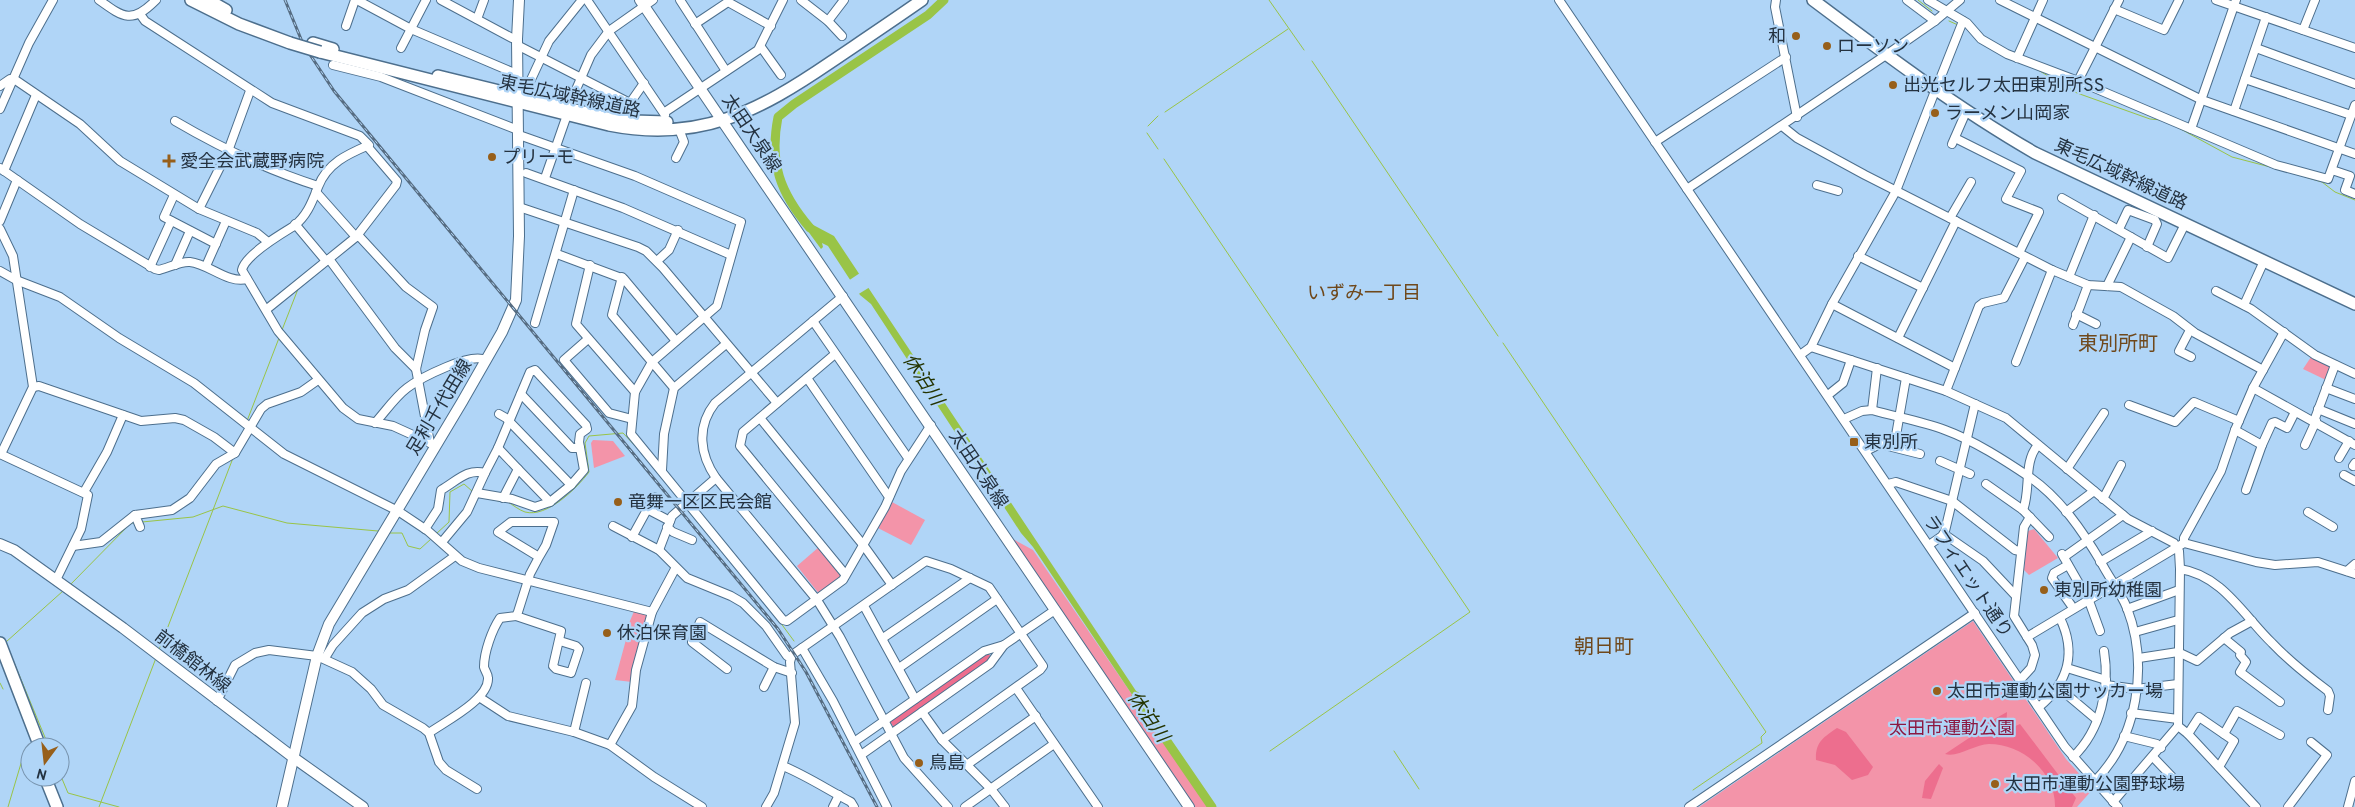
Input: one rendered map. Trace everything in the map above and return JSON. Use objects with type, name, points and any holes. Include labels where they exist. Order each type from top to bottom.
[{"type":"highway","name":"東毛広域幹線道路","points":[[191,0],[239,24],[316,48],[568,112],[623,128],[679,129],[765,104],[792,89],[922,0]]},
{"type":"highway","name":"東毛広域幹線道路","points":[[208,0],[288,39]]},
{"type":"highway","name":"東毛広域幹線道路","points":[[568,112],[622,120],[666,117],[722,118],[779,88],[911,0]]},
{"type":"highway","name":"東毛広域幹線道路","points":[[1813,0],[1937,87],[2014,134],[2087,171],[2355,296]]},
{"type":"highway","name":"東毛広域幹線道路","points":[[1824,0],[1889,53]]},
{"type":"highway","name":"東毛広域幹線道路","points":[[1937,87],[1966,112],[2035,153],[2355,304]]},
{"type":"highway","points":[[0,643],[36,737]]},
{"type":"highway","points":[[0,663],[29,737]]},
{"type":"highway","points":[[49,787],[57,807]]},
{"type":"highway","points":[[55,787],[63,807]]},
{"type":"main road","name":"足利千代田線","points":[[282,807],[329,624],[398,510],[433,444],[502,332],[516,300],[519,207],[517,42],[519,0]]},
{"type":"main road","name":"太田大泉線","points":[[646,2],[722,118],[1189,807]]},
{"type":"main road","name":"前橋館林線","points":[[0,544],[14,550],[63,585],[190,678],[294,758],[363,807]]},
{"type":"street","points":[[0,109],[29,43],[53,0]]},
{"type":"street","points":[[99,0],[123,16],[130,17],[140,14],[156,0]]},
{"type":"street","points":[[346,26],[356,0],[411,29],[512,72]]},
{"type":"street","points":[[401,48],[426,0]]},
{"type":"street","points":[[441,0],[512,38],[540,57],[630,103]]},
{"type":"street","points":[[477,20],[484,0]]},
{"type":"street","points":[[528,86],[540,57],[560,26],[582,0]]},
{"type":"street","points":[[587,0],[666,117],[702,88],[761,47],[783,0]]},
{"type":"street","points":[[680,0],[726,71]]},
{"type":"street","points":[[801,0],[828,21],[842,36]]},
{"type":"street","points":[[828,21],[844,0]]},
{"type":"street","name":"ラフィエット通り","points":[[1559,0],[2039,708],[2073,757],[2116,806]]},
{"type":"street","points":[[1776,0],[1775,7],[1797,117]]},
{"type":"street","points":[[1907,0],[1935,22]]},
{"type":"street","points":[[1928,0],[1963,21],[1990,46],[2276,165],[2328,178],[2355,106]]},
{"type":"street","points":[[1687,189],[1797,117],[1935,22],[1960,0]]},
{"type":"street","points":[[2000,0],[2202,100],[2355,154]]},
{"type":"street","points":[[2017,58],[2042,0]]},
{"type":"street","points":[[2078,81],[2119,0]]},
{"type":"street","points":[[2114,9],[2164,30],[2178,0]]},
{"type":"street","points":[[2216,0],[2235,3],[2266,17],[2355,48]]},
{"type":"street","points":[[2303,30],[2315,0]]},
{"type":"street","points":[[695,24],[729,1],[770,26]]},
{"type":"street","points":[[545,178],[580,78],[591,55],[609,30],[646,2]]},
{"type":"street","points":[[2191,129],[2235,3]]},
{"type":"street","points":[[140,14],[145,21],[250,91],[275,104],[360,136],[368,143],[367,146],[397,183],[357,236],[267,309]]},
{"type":"street","points":[[2234,111],[2266,17]]},
{"type":"street","points":[[1800,355],[1811,347],[1858,256],[1896,191],[1963,21]]},
{"type":"street","points":[[761,47],[781,75]]},
{"type":"street","points":[[2256,48],[2355,84]]},
{"type":"street","points":[[1656,142],[1786,57]]},
{"type":"street","points":[[333,65],[381,77],[519,133],[635,176],[740,222],[717,306],[652,362],[635,392],[632,419],[633,437],[662,470],[686,503],[783,620],[787,621],[839,585],[864,546],[908,458],[931,426]]},
{"type":"street","points":[[0,86],[10,79],[14,79],[80,124],[120,161],[199,209],[257,233],[268,242]]},
{"type":"street","points":[[2245,79],[2351,115]]},
{"type":"street","points":[[622,120],[630,103],[644,83]]},
{"type":"street","points":[[199,209],[228,151],[250,91]]},
{"type":"street","points":[[36,95],[2,170],[80,224],[150,266],[159,270],[188,262],[206,266],[236,280],[247,279]]},
{"type":"street","points":[[1946,391],[1981,304],[2004,298],[2039,212],[2006,199],[2021,171],[1954,141],[1966,112]]},
{"type":"street","points":[[175,121],[228,151],[317,189],[357,236],[406,287],[434,306],[425,330],[416,369]]},
{"type":"street","points":[[1782,126],[1800,140],[2052,270],[2088,285],[2121,287],[2172,316],[2190,330],[2263,370]]},
{"type":"street","points":[[676,158],[683,145],[679,129]]},
{"type":"street","points":[[367,146],[338,160],[317,189],[309,208],[295,224],[268,242],[243,267],[247,279],[267,309],[278,332],[318,380],[350,414],[365,422],[393,426],[433,444]]},
{"type":"street","points":[[2332,170],[2350,176],[2345,190],[2355,194]]},
{"type":"street","points":[[526,173],[545,178],[678,230],[731,254]]},
{"type":"street","points":[[0,221],[17,180]]},
{"type":"street","points":[[1898,338],[1970,182]]},
{"type":"street","points":[[1817,185],[1838,190]]},
{"type":"street","points":[[535,323],[557,254],[574,190]]},
{"type":"street","points":[[174,194],[164,217],[216,244]]},
{"type":"street","points":[[2062,198],[2168,258],[2185,224]]},
{"type":"street","points":[[519,207],[638,248],[657,261],[777,403]]},
{"type":"street","points":[[2119,229],[2128,210],[2155,220],[2157,224],[2148,247]]},
{"type":"street","points":[[2069,277],[2094,215]]},
{"type":"street","points":[[150,266],[170,221]]},
{"type":"street","points":[[206,266],[226,221]]},
{"type":"street","points":[[295,224],[327,260],[395,348],[416,369],[433,444]]},
{"type":"street","points":[[0,229],[13,256],[33,387],[0,454],[84,492],[88,499],[81,530],[73,546],[63,585]]},
{"type":"street","points":[[657,261],[669,250],[678,230]]},
{"type":"street","points":[[175,265],[190,231]]},
{"type":"street","points":[[2107,286],[2131,237]]},
{"type":"street","points":[[557,254],[622,277],[676,341]]},
{"type":"street","points":[[1858,256],[1922,288]]},
{"type":"street","points":[[2244,305],[2264,261]]},
{"type":"street","points":[[590,265],[576,324],[635,392]]},
{"type":"street","points":[[2016,362],[2052,270]]},
{"type":"street","points":[[0,271],[16,280],[60,297],[119,338],[194,383],[284,454],[398,510],[442,542],[455,556],[473,566],[652,612]]},
{"type":"street","points":[[622,277],[612,315],[674,388]]},
{"type":"street","points":[[2073,325],[2088,285]]},
{"type":"street","points":[[2216,291],[2244,305],[2315,356],[2355,374]]},
{"type":"street","points":[[843,296],[716,403],[705,421],[702,433],[702,449],[706,461],[716,478],[817,600],[834,627],[890,734],[915,773],[948,807]]},
{"type":"street","points":[[1832,304],[1870,326],[1898,338],[1955,368]]},
{"type":"street","points":[[2076,314],[2096,324]]},
{"type":"street","points":[[813,321],[908,458]]},
{"type":"street","points":[[2190,330],[2178,351],[2191,357]]},
{"type":"street","points":[[2184,543],[2184,538],[2221,471],[2235,430],[2253,388],[2284,332]]},
{"type":"street","points":[[588,339],[564,360],[609,413],[632,419]]},
{"type":"street","points":[[662,470],[664,434],[674,388],[726,344]]},
{"type":"street","points":[[1811,347],[1946,391],[2006,418],[2122,514],[2168,538],[2176,547],[2180,557],[2178,723],[2116,806]]},
{"type":"street","points":[[835,354],[743,432],[740,448],[845,574]]},
{"type":"street","points":[[375,423],[406,389],[462,361],[476,358],[485,360]]},
{"type":"street","points":[[1828,395],[1843,384],[1851,360]]},
{"type":"street","points":[[2305,445],[2335,365]]},
{"type":"street","points":[[1872,410],[1877,368]]},
{"type":"street","points":[[442,542],[458,526],[477,493],[510,423],[530,372],[535,370],[586,425],[587,428],[580,434],[580,448],[584,470],[571,485],[550,502],[535,507],[477,493]]},
{"type":"street","points":[[807,378],[888,497]]},
{"type":"street","points":[[1894,447],[1906,378]]},
{"type":"street","points":[[73,546],[104,541],[138,522],[177,507],[197,492],[216,464],[234,453],[267,404],[301,392],[318,380]]},
{"type":"street","points":[[33,387],[39,386],[141,421],[175,418],[184,420],[214,437],[234,453]]},
{"type":"street","points":[[2253,388],[2352,443],[2339,458]]},
{"type":"street","points":[[2326,388],[2355,399]]},
{"type":"street","points":[[521,394],[572,448],[580,448]]},
{"type":"street","points":[[2129,404],[2174,422],[2194,402],[2239,421]]},
{"type":"street","points":[[1929,545],[1944,534],[1975,404]]},
{"type":"street","points":[[2318,409],[2355,424]]},
{"type":"street","points":[[1844,419],[1862,411],[1872,410],[1944,430],[1967,439],[2029,477],[2066,512],[2088,540],[2115,584],[2127,608],[2135,632],[2139,658],[2132,713],[2124,736],[2112,759],[2094,782]]},
{"type":"street","points":[[2246,490],[2262,445],[2272,424],[2275,422],[2287,428],[2295,412]]},
{"type":"street","points":[[2067,469],[2104,413]]},
{"type":"street","points":[[499,414],[571,485]]},
{"type":"street","points":[[84,492],[107,452],[123,415]]},
{"type":"street","points":[[760,418],[864,546],[892,585]]},
{"type":"street","points":[[2235,430],[2262,445]]},
{"type":"street","points":[[1866,451],[1878,444],[1920,454]]},
{"type":"street","points":[[2023,510],[2032,455],[2038,445]]},
{"type":"street","points":[[498,448],[550,502]]},
{"type":"street","points":[[1940,461],[1970,474]]},
{"type":"street","points":[[2104,499],[2121,465]]},
{"type":"street","points":[[503,498],[518,469]]},
{"type":"street","points":[[425,529],[438,509],[442,490],[462,476],[476,471],[485,473]]},
{"type":"street","points":[[2344,475],[2355,481]]},
{"type":"street","points":[[659,550],[673,514],[716,478]]},
{"type":"street","points":[[1888,484],[1896,482],[1952,501],[2015,550],[2020,551]]},
{"type":"street","points":[[1986,484],[2023,510],[2049,537]]},
{"type":"street","points":[[2066,512],[2094,491]]},
{"type":"street","points":[[632,537],[654,497]]},
{"type":"street","points":[[647,509],[669,524],[673,532],[692,540]]},
{"type":"street","points":[[2308,512],[2333,527]]},
{"type":"street","points":[[2100,631],[2089,601],[2063,556],[2122,514]]},
{"type":"street","points":[[2020,680],[2031,668],[2035,657],[2034,650],[2027,637],[2014,618],[2020,551],[2024,527],[2030,517]]},
{"type":"street","points":[[516,616],[520,609],[528,579],[546,545],[554,522],[511,522],[498,532],[500,535],[539,557]]},
{"type":"street","points":[[613,526],[659,550],[675,569],[690,580],[743,602],[766,626],[786,656],[791,658]]},
{"type":"street","points":[[2100,562],[2152,530]]},
{"type":"street","points":[[1944,534],[1983,561],[2015,595]]},
{"type":"street","points":[[2027,637],[2184,543],[2262,563],[2282,565],[2309,562],[2351,573],[2355,564]]},
{"type":"street","points":[[321,657],[362,613],[384,599],[408,590],[455,556]]},
{"type":"street","points":[[791,658],[802,648],[926,561],[989,587],[1043,666],[1016,688],[942,740]]},
{"type":"street","points":[[2068,565],[2054,573],[2052,578],[2071,605]]},
{"type":"street","points":[[610,745],[632,706],[636,670],[652,612],[675,569]]},
{"type":"street","points":[[2180,569],[2205,577],[2230,597],[2297,668],[2328,691],[2330,696],[2328,710]]},
{"type":"street","points":[[883,638],[970,578]]},
{"type":"street","points":[[2127,608],[2179,590]]},
{"type":"street","points":[[899,668],[997,599]]},
{"type":"street","points":[[864,606],[915,699]]},
{"type":"street","points":[[854,742],[984,651],[1004,645],[1055,610]]},
{"type":"street","points":[[1689,807],[1975,613]]},
{"type":"street","points":[[429,733],[479,697],[488,678],[485,664],[493,629],[500,618],[516,616],[557,628],[562,631],[560,642]]},
{"type":"street","points":[[2039,708],[2059,688],[2067,668],[2068,641],[2060,618]]},
{"type":"street","points":[[2135,632],[2178,620]]},
{"type":"street","points":[[2139,658],[2178,652],[2197,661],[2224,638],[2252,621]]},
{"type":"street","points":[[727,669],[692,642],[700,622],[774,667],[792,674]]},
{"type":"street","points":[[2224,638],[2241,652],[2240,656],[2246,662],[2240,672],[2280,702]]},
{"type":"street","points":[[861,755],[990,664],[1004,645]]},
{"type":"street","points":[[802,648],[816,670],[887,807]]},
{"type":"street","points":[[217,700],[235,665],[255,653],[269,650],[321,657],[352,672],[371,689],[383,705],[429,733],[439,762],[446,770],[476,789]]},
{"type":"street","points":[[2073,757],[2085,744],[2097,720],[2106,682],[2104,651]]},
{"type":"street","points":[[766,807],[774,793],[783,766],[796,715],[791,658]]},
{"type":"street","points":[[764,687],[774,667]]},
{"type":"street","points":[[2067,668],[2106,682],[2136,689],[2178,684]]},
{"type":"street","points":[[574,732],[586,683]]},
{"type":"street","points":[[1016,688],[1098,807]]},
{"type":"street","points":[[2059,688],[2097,720]]},
{"type":"street","points":[[479,697],[508,716],[574,732],[610,745],[654,778],[702,807]]},
{"type":"street","points":[[2224,734],[2238,711],[2280,735]]},
{"type":"street","points":[[922,712],[942,740],[968,764],[1005,807]]},
{"type":"street","points":[[2132,713],[2178,723],[2256,807]]},
{"type":"street","points":[[968,764],[1036,716]]},
{"type":"street","points":[[2188,734],[2199,717],[2234,741],[2219,766]]},
{"type":"street","points":[[2124,736],[2161,748]]},
{"type":"street","points":[[2288,807],[2327,755],[2311,742]]},
{"type":"street","points":[[965,807],[1054,744]]},
{"type":"street","points":[[2153,757],[2175,780]]},
{"type":"street","points":[[783,766],[806,775],[814,783],[852,802],[854,807]]},
{"type":"street","points":[[2348,807],[2355,781]]},
{"type":"street","points":[[833,807],[839,795]]},
{"type":"green space","points":[[2311,357],[2329,365],[2326,380],[2303,369]]},
{"type":"green space","points":[[593,440],[613,441],[625,456],[594,468],[591,443]]},
{"type":"green space","points":[[892,502],[925,520],[911,545],[878,528]]},
{"type":"green space","points":[[2034,529],[2058,558],[2029,575],[2024,570],[2028,531]]},
{"type":"green space","points":[[1013,539],[1033,550],[1209,807],[1195,807]]},
{"type":"green space","points":[[819,547],[841,574],[841,578],[820,595],[797,566]]},
{"type":"green space","points":[[635,609],[650,613],[632,682],[615,680],[627,636],[624,635]]},
{"type":"green space","name":"太田市運動公園","points":[[1973,621],[2066,759],[2093,789],[2077,807],[1699,807]]},
{"type":"shaded area","points":[[988,653],[992,658],[989,662],[895,729],[889,720]]},
{"type":"shaded area","points":[[2007,712],[2006,730],[2020,724],[2076,798],[2072,807],[2055,807],[2054,795],[2044,772],[2025,755],[2014,749],[2002,745],[1989,744],[1961,753],[1945,754],[1978,732],[2006,731],[1995,726],[1979,730],[1980,727]]},
{"type":"shaded area","points":[[1837,728],[1846,732],[1873,767],[1868,775],[1852,780],[1835,765],[1816,760],[1819,744],[1824,737]]},
{"type":"shaded area","points":[[1939,764],[1943,768],[1931,799],[1922,798],[1925,781]]},
{"type":"water","points":[[802,219],[834,236],[1144,703],[1139,705],[1033,547],[1021,533],[871,304],[860,295],[828,246],[822,243],[823,247],[821,249],[802,223]]},
{"type":"pier","points":[[860,273],[870,287],[857,295],[848,281]]},
{"type":"waterway","name":"休泊川","points":[[810,228],[791,202],[779,177],[775,149],[778,117],[794,104],[928,15],[944,0]]},
{"type":"waterway","points":[[1269,0],[1304,50]]},
{"type":"waterway","points":[[1918,0],[1932,11]]},
{"type":"waterway","points":[[1949,21],[1958,25]]},
{"type":"waterway","points":[[1165,112],[1288,29]]},
{"type":"waterway","points":[[2014,60],[2038,70],[2077,93],[2150,119],[2162,120]]},
{"type":"waterway","points":[[1312,61],[1498,336]]},
{"type":"waterway","points":[[1148,126],[1158,116]]},
{"type":"waterway","points":[[2177,127],[2232,157],[2274,168]]},
{"type":"waterway","points":[[1147,133],[1158,149]]},
{"type":"waterway","points":[[1164,159],[1470,612],[1270,751]]},
{"type":"waterway","points":[[2292,173],[2322,182],[2335,192],[2355,200]]},
{"type":"waterway","points":[[282,330],[298,289]]},
{"type":"waterway","points":[[247,421],[279,338]]},
{"type":"waterway","points":[[1503,343],[1766,732],[1761,737],[1762,743],[1693,790]]},
{"type":"waterway","points":[[508,502],[525,512],[534,513],[543,511],[561,500],[589,472],[585,443],[589,436],[623,433],[640,451]]},
{"type":"waterway","points":[[159,650],[233,458]]},
{"type":"waterway","points":[[436,534],[449,522],[450,492],[464,484],[472,491]]},
{"type":"waterway","points":[[673,491],[681,502]]},
{"type":"waterway","points":[[479,497],[499,501]]},
{"type":"waterway","points":[[142,522],[193,517],[223,506],[287,523],[378,531]]},
{"type":"waterway","points":[[686,508],[742,576]]},
{"type":"waterway","points":[[70,585],[130,524],[135,522]]},
{"type":"waterway","points":[[389,533],[402,533],[408,546],[420,549],[431,539]]},
{"type":"waterway","points":[[6,642],[63,591]]},
{"type":"waterway","points":[[780,622],[794,641]]},
{"type":"waterway","points":[[10,653],[45,737]]},
{"type":"waterway","points":[[99,807],[156,658]]},
{"type":"waterway","points":[[0,683],[3,689]]},
{"type":"waterway","name":"休泊川","points":[[1136,696],[1212,807]]},
{"type":"waterway","points":[[1044,756],[1053,749]]},
{"type":"waterway","points":[[1063,749],[1098,800]]},
{"type":"waterway","points":[[1394,751],[1419,789]]},
{"type":"waterway","points":[[8,807],[20,767]]},
{"type":"waterway","points":[[65,787],[68,793],[119,807]]},
{"type":"railway","points":[[285,0],[303,44],[334,91],[778,629],[806,672],[877,807]]},
{"type":"place","name":"和","points":[[1796,36]]},
{"type":"place","name":"ローソン","points":[[1827,46]]},
{"type":"place","name":"出光セルフ太田東別所SS","points":[[1893,85]]},
{"type":"place","name":"ラーメン山岡家","points":[[1935,113]]},
{"type":"place","name":"プリーモ","points":[[492,157]]},
{"type":"place","name":"愛全会武蔵野病院","points":[[169,161]]},
{"type":"place","name":"東別所","points":[[1854,442]]},
{"type":"place","name":"竜舞一区区民会館","points":[[618,502]]},
{"type":"place","name":"東別所幼稚園","points":[[2044,590]]},
{"type":"place","name":"休泊保育園","points":[[607,633]]},
{"type":"place","name":"太田市運動公園サッカー場","points":[[1937,691]]},
{"type":"place","name":"鳥島","points":[[919,763]]},
{"type":"place","name":"太田市運動公園野球場","points":[[1995,784]]},
{"type":"district","name":"いずみ一丁目","points":[[1364,292]]},
{"type":"district","name":"東別所町","points":[[2118,343]]},
{"type":"district","name":"朝日町","points":[[1604,646]]}]
